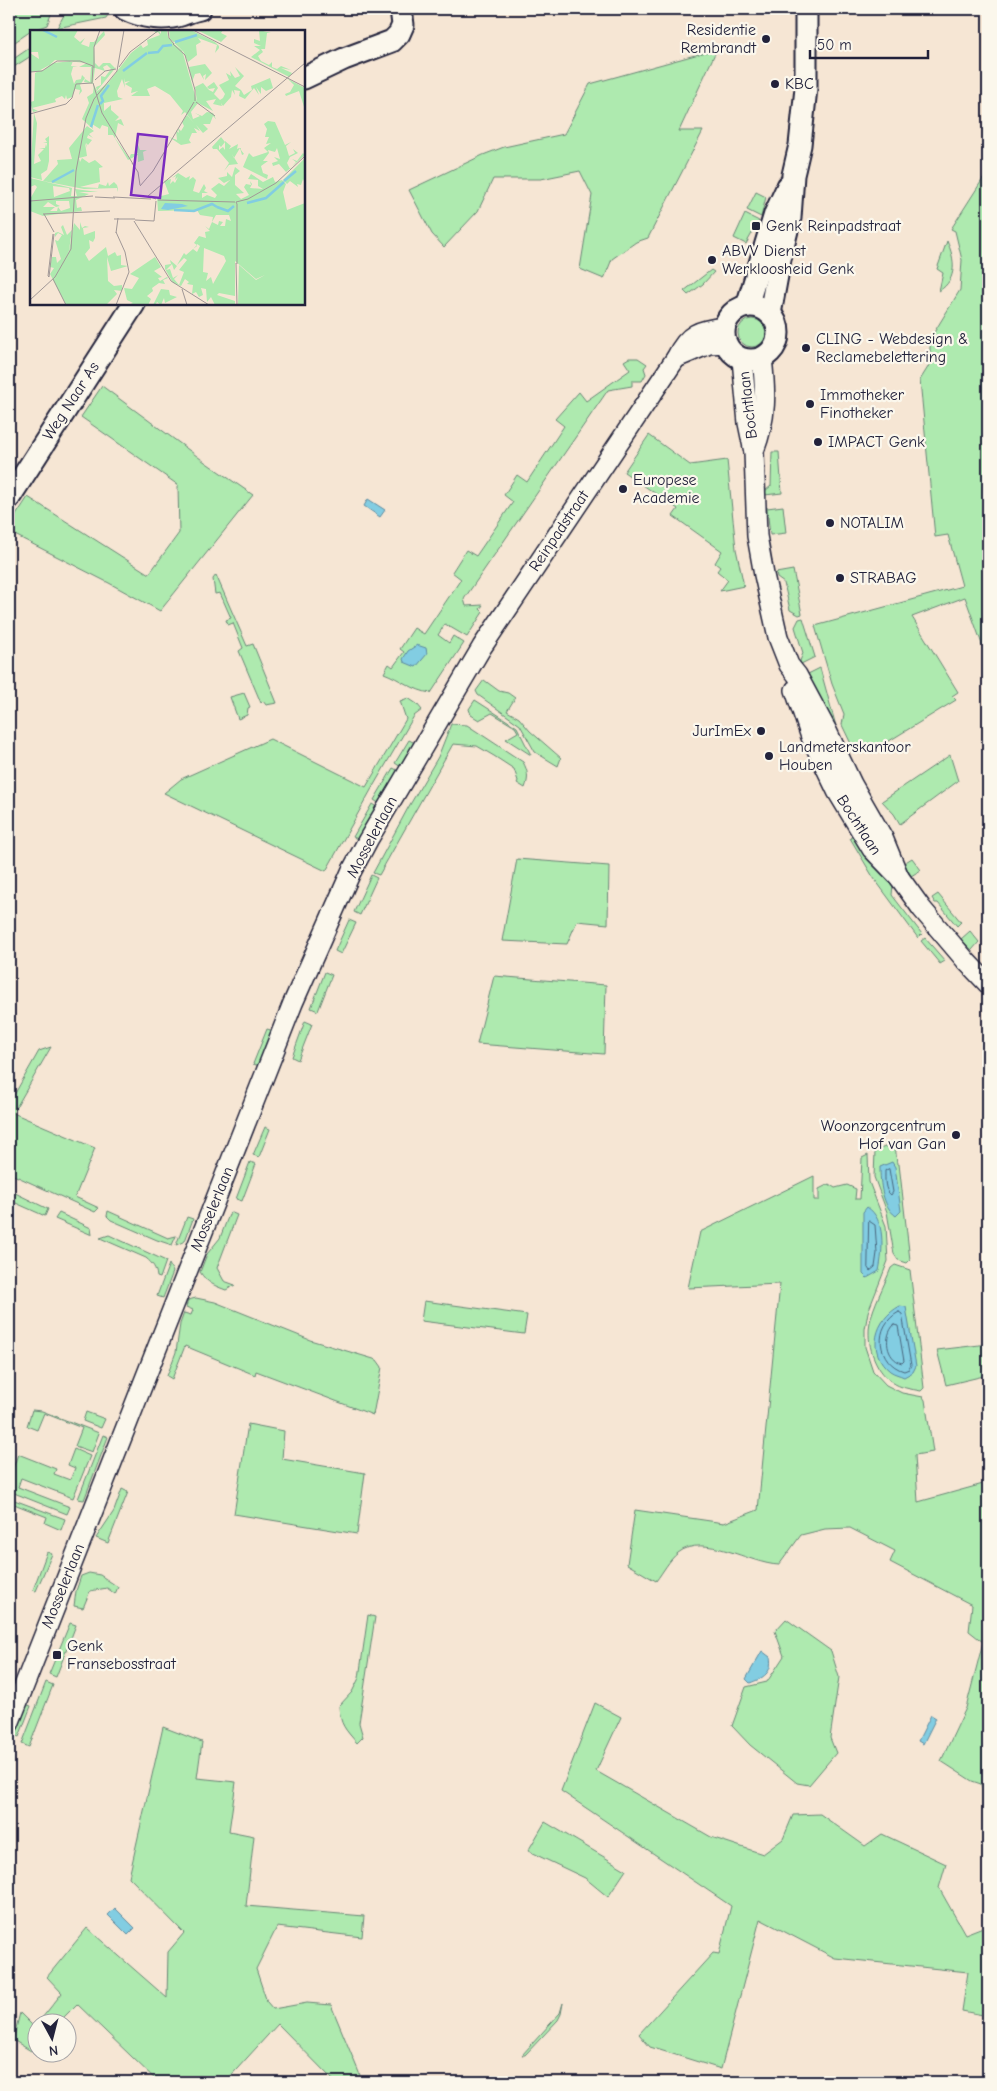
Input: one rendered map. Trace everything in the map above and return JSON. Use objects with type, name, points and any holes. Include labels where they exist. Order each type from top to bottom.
[{"type":"main road","points":[[125,9],[140,15],[162,18],[179,16],[197,10]]},
{"type":"main road","points":[[160,9],[197,10]]},
{"type":"main road","points":[[305,78],[392,41],[399,34],[403,25],[401,9]]},
{"type":"main road","name":"Bochtlaan","points":[[725,335],[734,354],[752,358],[771,352],[777,338],[776,323],[770,314],[780,258],[790,218],[793,175],[800,144],[806,88],[806,9]]},
{"type":"main road","name":"Bochtlaan","points":[[746,306],[775,214],[793,175]]},
{"type":"main road","name":"Weg Naar As","points":[[9,498],[133,305]]},
{"type":"main road","points":[[725,335],[729,318],[737,310],[746,306],[763,309],[770,314]]},
{"type":"street","name":"Reinpadstraat","points":[[445,708],[482,646],[676,358],[725,335]]},
{"type":"street","name":"Bochtlaan","points":[[752,358],[748,423],[754,452],[757,536],[778,638],[789,665],[797,675],[827,731],[852,784],[883,838],[899,877]]},
{"type":"street","name":"Bochtlaan","points":[[789,665],[790,676],[811,737],[837,791],[872,849],[899,877],[928,916],[988,984]]},
{"type":"street","name":"Mosselerlaan","points":[[9,1724],[293,1003],[368,840],[445,708]]},
{"type":"green space","points":[[9,9],[53,9],[47,25],[30,30],[9,46]]},
{"type":"green space","points":[[72,9],[108,9],[110,12],[106,18],[57,28],[64,15]]},
{"type":"green space","points":[[30,48],[30,57],[9,70],[9,62]]},
{"type":"green space","points":[[717,49],[679,131],[703,131],[648,238],[636,242],[612,259],[604,279],[580,269],[592,195],[580,171],[541,179],[493,179],[478,211],[444,247],[432,234],[409,190],[504,147],[564,134],[590,84]]},
{"type":"green space","points":[[988,171],[988,661],[965,597],[912,617],[958,692],[952,696],[956,700],[876,749],[861,751],[853,748],[842,725],[844,714],[832,684],[815,626],[962,586],[948,535],[935,537],[920,380],[930,364],[930,339],[960,290],[962,260],[955,231],[951,229]]},
{"type":"green space","points":[[756,192],[766,197],[761,217],[747,210]]},
{"type":"green space","points":[[745,214],[759,221],[746,244],[734,238]]},
{"type":"green space","points":[[947,241],[952,255],[952,275],[945,286],[939,291],[943,273],[937,269]]},
{"type":"green space","points":[[711,270],[714,272],[703,284],[688,295],[684,291]]},
{"type":"green space","points":[[752,319],[762,323],[766,333],[762,343],[752,347],[742,343],[738,333],[742,323]]},
{"type":"green space","points":[[629,358],[638,358],[647,364],[644,368],[646,374],[642,381],[632,381],[632,386],[608,390],[464,599],[466,606],[483,605],[480,609],[483,612],[467,637],[445,624],[438,635],[449,643],[453,636],[464,643],[431,693],[419,690],[384,673],[389,664],[393,667],[404,652],[400,649],[414,628],[424,634],[461,579],[452,572],[466,550],[476,556],[513,502],[504,495],[517,475],[527,482],[564,426],[555,419],[579,392],[586,401],[630,370],[624,361]]},
{"type":"green space","points":[[102,386],[253,495],[160,611],[9,532],[9,526],[28,497],[149,574],[179,533],[178,485],[81,417]]},
{"type":"green space","points":[[649,435],[690,465],[727,460],[736,549],[744,586],[720,591],[728,580],[717,571],[720,567],[715,563],[722,551],[673,516],[678,509],[624,472]]},
{"type":"green space","points":[[772,452],[779,452],[782,493],[765,495],[765,491],[771,486]]},
{"type":"green space","points":[[783,506],[786,533],[770,535],[767,508]]},
{"type":"green space","points":[[793,570],[802,614],[799,615],[790,610],[784,583],[777,578],[776,573]]},
{"type":"green space","points":[[216,575],[247,646],[253,644],[277,703],[266,705],[263,701],[261,703],[239,651],[243,648],[233,623],[228,625],[226,620],[231,618],[220,593],[215,594],[213,579]]},
{"type":"green space","points":[[803,618],[815,657],[801,664],[800,661],[803,653],[795,627],[799,619]]},
{"type":"green space","points":[[820,668],[839,737],[806,675]]},
{"type":"green space","points":[[484,680],[499,691],[508,693],[515,698],[507,711],[519,718],[530,731],[561,758],[558,766],[535,752],[520,725],[478,695],[476,691]]},
{"type":"green space","points":[[244,693],[250,707],[248,708],[247,715],[238,719],[230,697]]},
{"type":"green space","points":[[408,698],[422,710],[414,716],[326,871],[164,793],[181,779],[270,739],[366,787],[406,719],[400,701]]},
{"type":"green space","points":[[475,700],[517,727],[531,755],[506,739],[518,732],[515,727],[492,713],[479,720],[471,715],[469,709]]},
{"type":"green space","points":[[451,724],[467,725],[523,762],[527,775],[525,788],[517,783],[514,769],[494,756],[477,746],[453,744],[379,875],[373,873],[438,757]]},
{"type":"green space","points":[[409,740],[415,743],[401,767],[395,763]]},
{"type":"green space","points":[[950,755],[958,781],[900,824],[882,801]]},
{"type":"green space","points":[[393,768],[399,771],[380,804],[374,800]]},
{"type":"green space","points":[[372,804],[378,808],[360,840],[353,837]]},
{"type":"green space","points":[[857,834],[893,885],[892,895],[922,934],[918,938],[873,877],[850,838]]},
{"type":"green space","points":[[912,858],[921,870],[911,876],[904,863]]},
{"type":"green space","points":[[517,859],[609,866],[608,924],[577,921],[567,944],[502,941]]},
{"type":"green space","points":[[371,875],[377,878],[360,915],[354,912]]},
{"type":"green space","points":[[938,894],[961,922],[957,926],[932,898]]},
{"type":"green space","points":[[349,920],[356,923],[341,954],[335,951]]},
{"type":"green space","points":[[970,931],[979,942],[972,950],[961,939]]},
{"type":"green space","points":[[925,938],[945,961],[940,964],[921,941]]},
{"type":"green space","points":[[325,972],[332,975],[318,1011],[311,1008]]},
{"type":"green space","points":[[494,976],[606,985],[604,1054],[477,1044]]},
{"type":"green space","points":[[305,1021],[312,1024],[298,1060],[292,1057]]},
{"type":"green space","points":[[267,1029],[274,1031],[260,1066],[253,1064]]},
{"type":"green space","points":[[51,1047],[13,1113],[95,1148],[75,1197],[99,1208],[95,1212],[9,1173],[9,1104],[39,1051]]},
{"type":"green space","points":[[265,1127],[270,1129],[259,1157],[253,1155]]},
{"type":"green space","points":[[895,1143],[910,1260],[907,1263],[898,1260],[894,1254],[887,1212],[874,1177],[875,1151]]},
{"type":"green space","points":[[868,1155],[869,1182],[886,1226],[888,1261],[868,1312],[865,1329],[865,1347],[873,1371],[886,1385],[902,1393],[923,1397],[925,1400],[933,1452],[915,1455],[918,1502],[983,1484],[984,1506],[988,1506],[988,1804],[981,1784],[972,1781],[941,1761],[966,1708],[983,1642],[969,1631],[972,1605],[890,1562],[895,1551],[850,1528],[825,1529],[801,1535],[779,1565],[754,1560],[713,1547],[701,1546],[689,1547],[678,1553],[656,1581],[627,1564],[635,1510],[724,1523],[758,1510],[780,1284],[688,1288],[700,1232],[814,1176],[814,1200],[819,1200],[819,1189],[829,1184],[835,1188],[847,1185],[856,1189],[855,1199],[860,1199],[862,1158]]},
{"type":"green space","points":[[250,1162],[256,1164],[242,1201],[236,1199]]},
{"type":"green space","points":[[9,1190],[48,1209],[45,1216],[9,1200]]},
{"type":"green space","points":[[108,1211],[168,1238],[176,1236],[172,1245],[111,1220],[107,1216]]},
{"type":"green space","points":[[230,1212],[237,1215],[217,1268],[224,1281],[235,1285],[226,1290],[212,1284],[200,1272],[207,1254],[220,1238]]},
{"type":"green space","points":[[59,1213],[91,1228],[92,1235],[55,1219]]},
{"type":"green space","points":[[187,1217],[193,1219],[185,1241],[176,1245]]},
{"type":"green space","points":[[109,1235],[166,1261],[160,1278],[157,1277],[154,1266],[146,1258],[100,1238]]},
{"type":"green space","points":[[169,1264],[173,1272],[163,1298],[157,1296]]},
{"type":"green space","points":[[895,1265],[910,1270],[924,1388],[921,1391],[898,1386],[886,1377],[876,1363],[870,1347],[870,1322],[876,1302],[891,1268]]},
{"type":"green space","points":[[196,1298],[215,1302],[310,1340],[377,1360],[382,1367],[373,1415],[256,1371],[255,1375],[185,1346],[172,1379],[167,1376],[176,1352],[180,1324],[184,1313],[191,1315],[193,1310],[186,1307],[188,1300]]},
{"type":"green space","points":[[424,1301],[527,1315],[524,1334],[421,1321]]},
{"type":"green space","points":[[988,1344],[988,1375],[946,1385],[937,1350]]},
{"type":"green space","points":[[32,1410],[42,1411],[99,1433],[92,1452],[75,1446],[82,1428],[44,1413],[37,1430],[27,1426]]},
{"type":"green space","points":[[86,1412],[105,1419],[101,1428],[83,1421]]},
{"type":"green space","points":[[248,1424],[284,1431],[282,1459],[365,1473],[357,1534],[234,1514]]},
{"type":"green space","points":[[103,1435],[108,1437],[84,1500],[78,1499]]},
{"type":"green space","points":[[74,1449],[90,1456],[73,1498],[21,1478],[18,1487],[70,1507],[67,1514],[9,1491],[9,1480],[18,1454],[56,1469],[54,1474],[70,1480],[75,1468],[68,1465]]},
{"type":"green space","points":[[122,1489],[128,1492],[108,1543],[96,1538],[114,1511]]},
{"type":"green space","points":[[9,1498],[65,1519],[61,1530],[45,1523],[47,1517],[9,1502]]},
{"type":"green space","points":[[47,1552],[52,1554],[36,1591],[33,1590]]},
{"type":"green space","points":[[89,1573],[100,1575],[118,1587],[115,1594],[107,1588],[90,1591],[83,1608],[74,1606],[81,1576]]},
{"type":"green space","points":[[368,1615],[375,1617],[359,1723],[363,1737],[357,1743],[344,1726],[339,1706],[352,1692],[359,1678]]},
{"type":"green space","points":[[786,1619],[831,1651],[839,1677],[830,1738],[836,1753],[809,1785],[797,1783],[750,1745],[732,1726],[746,1687],[767,1682],[784,1656],[775,1631]]},
{"type":"green space","points":[[70,1623],[76,1625],[56,1677],[49,1674]]},
{"type":"green space","points":[[46,1682],[53,1685],[29,1747],[22,1744]]},
{"type":"green space","points":[[595,1703],[621,1717],[596,1771],[711,1837],[763,1854],[783,1839],[793,1815],[820,1814],[865,1846],[882,1834],[946,1864],[939,1888],[965,1934],[988,1925],[988,2016],[962,2011],[968,1972],[835,1958],[760,1919],[721,2069],[650,2047],[639,2034],[713,1953],[719,1954],[731,1906],[561,1791]]},
{"type":"green space","points":[[25,1704],[31,1706],[19,1737],[13,1734]]},
{"type":"green space","points":[[163,1727],[202,1742],[197,1778],[236,1782],[229,1831],[254,1836],[246,1906],[364,1916],[362,1937],[277,1927],[256,1969],[267,2002],[273,2009],[307,2003],[331,2005],[360,2075],[353,2082],[335,2082],[278,2024],[227,2082],[158,2082],[77,2004],[67,2014],[45,2014],[62,1993],[47,1977],[87,1928],[167,1998],[168,1952],[184,1933],[129,1877]]},
{"type":"green space","points":[[545,1822],[626,1870],[608,1897],[585,1878],[528,1851]]},
{"type":"green space","points":[[563,2003],[558,2020],[525,2055],[522,2055],[560,2013]]},
{"type":"green space","points":[[20,2013],[28,2021],[28,2049],[13,2040]]},
{"type":"water","points":[[368,499],[385,510],[380,517],[364,506]]},
{"type":"water","points":[[417,645],[426,648],[427,654],[416,667],[404,662],[403,659],[408,651]]},
{"type":"water","points":[[892,1162],[895,1167],[901,1211],[896,1216],[891,1212],[883,1194],[880,1167]]},
{"type":"water","points":[[867,1207],[877,1219],[882,1236],[882,1245],[879,1271],[867,1278],[863,1274],[863,1212]]},
{"type":"water","points":[[900,1306],[906,1307],[916,1366],[913,1372],[904,1377],[892,1372],[883,1363],[878,1355],[876,1346],[880,1327],[891,1312]]},
{"type":"water","points":[[762,1651],[770,1657],[770,1667],[763,1677],[750,1683],[746,1679]]},
{"type":"water","points":[[931,1715],[936,1718],[923,1744],[918,1741]]},
{"type":"water","points":[[115,1908],[135,1928],[128,1935],[108,1915]]},
{"type":"place","name":"Residentie Rembrandt","points":[[766,39]]},
{"type":"place","name":"KBC","points":[[775,84]]},
{"type":"place","name":"Genk Reinpadstraat","points":[[756,226]]},
{"type":"place","name":"ABVV Dienst Werkloosheid Genk","points":[[712,260]]},
{"type":"place","name":"CLING - Webdesign & Reclamebelettering","points":[[806,348]]},
{"type":"place","name":"Immotheker Finotheker","points":[[810,404]]},
{"type":"place","name":"IMPACT Genk","points":[[818,442]]},
{"type":"place","name":"Europese Academie","points":[[623,489]]},
{"type":"place","name":"NOTALIM","points":[[830,523]]},
{"type":"place","name":"STRABAG","points":[[840,578]]},
{"type":"place","name":"JurImEx","points":[[761,731]]},
{"type":"place","name":"Landmeterskantoor Houben","points":[[769,756]]},
{"type":"place","name":"Woonzorgcentrum Hof van Gan","points":[[956,1135]]},
{"type":"place","name":"Genk Fransebosstraat","points":[[57,1655]]}]
